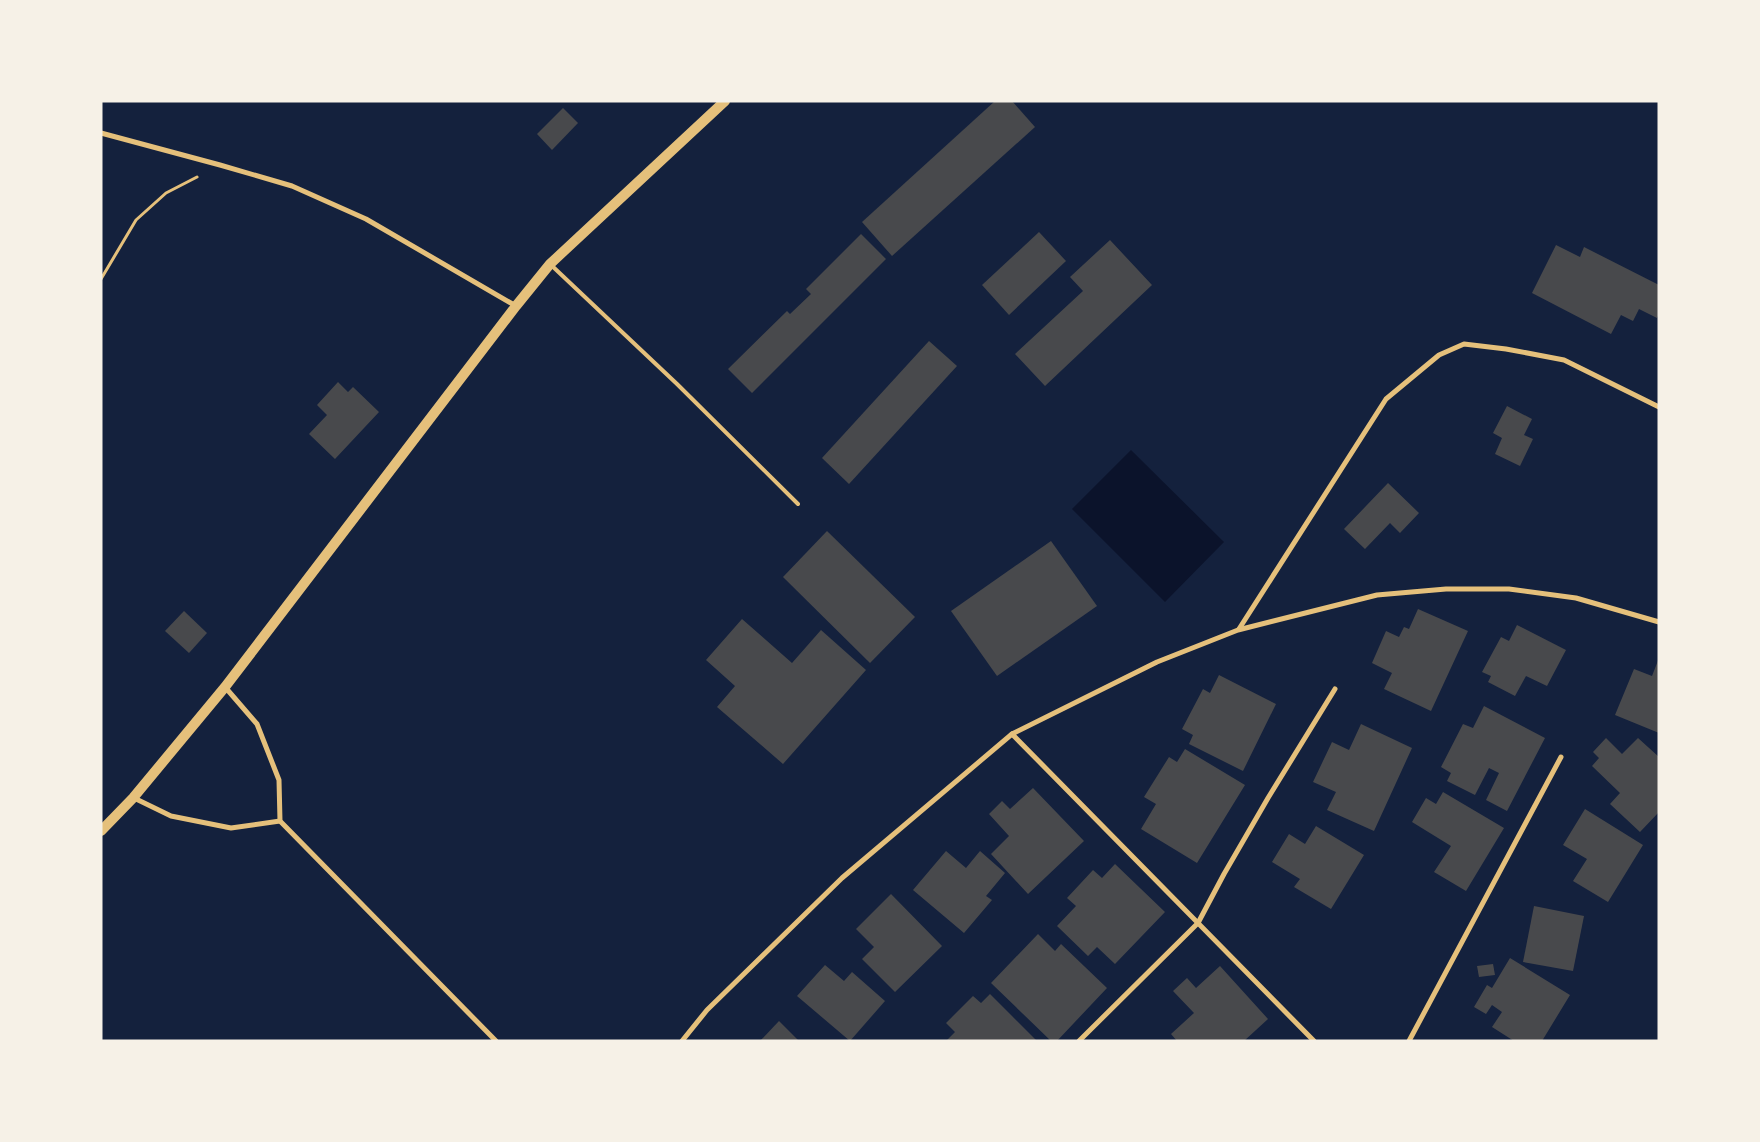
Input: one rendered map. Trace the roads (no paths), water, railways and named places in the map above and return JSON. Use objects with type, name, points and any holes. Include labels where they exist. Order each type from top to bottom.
[{"type":"main road","points":[[101,831],[133,798],[225,687],[550,264],[725,101]]},
{"type":"street","points":[[101,133],[292,186],[366,219],[516,306]]},
{"type":"street","points":[[1238,630],[1386,399],[1438,355],[1464,344],[1506,349],[1564,360],[1659,407]]},
{"type":"street","points":[[682,1041],[707,1010],[842,878],[1012,734],[1157,662],[1238,630],[1377,595],[1446,589],[1509,588],[1576,598],[1659,622]]},
{"type":"street","points":[[225,687],[257,724],[279,780],[280,821],[496,1041]]},
{"type":"street","points":[[1079,1041],[1198,923],[1268,798],[1335,689]]},
{"type":"street","points":[[1012,734],[1314,1041]]},
{"type":"street","points":[[1409,1041],[1560,757]]},
{"type":"street","points":[[133,798],[171,816],[231,828],[280,821]]},
{"type":"lane","points":[[550,264],[677,384],[798,504]]},
{"type":"water","points":[[1131,450],[1224,542],[1165,602],[1072,509]]}]
